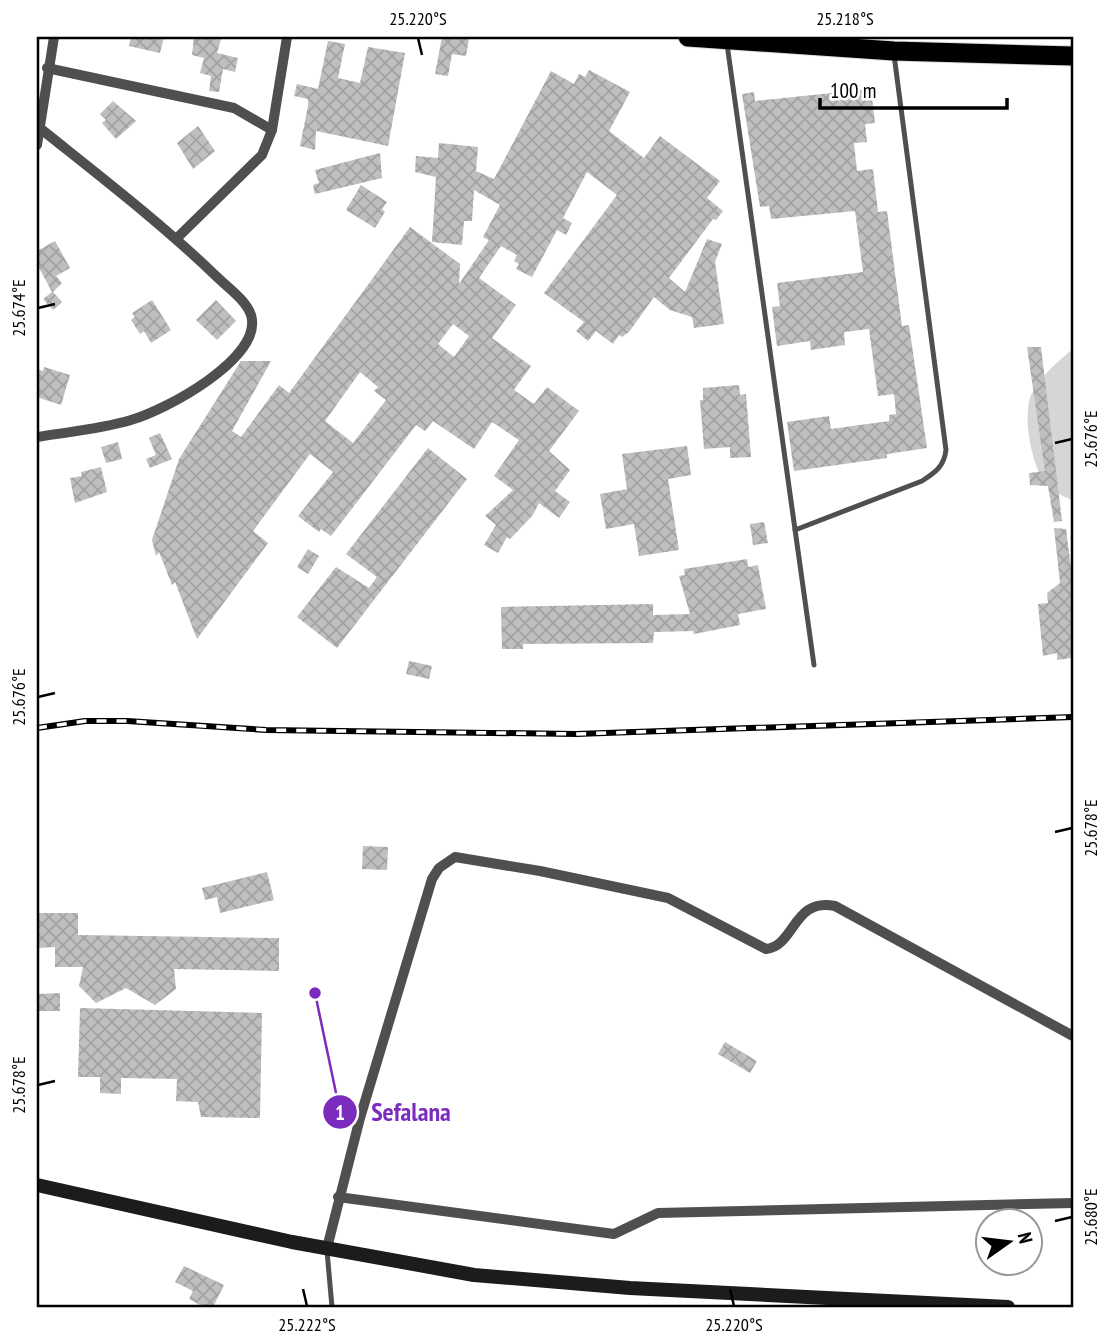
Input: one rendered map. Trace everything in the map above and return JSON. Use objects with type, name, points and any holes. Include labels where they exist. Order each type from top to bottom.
[{"type":"highway","points":[[688,37],[831,42],[894,51],[1073,56]]},
{"type":"main road","points":[[37,1185],[327,1248],[474,1275],[550,1282],[1008,1307]]},
{"type":"street","points":[[37,145],[54,37]]},
{"type":"street","points":[[177,239],[262,155],[272,130],[287,37]]},
{"type":"street","points":[[47,68],[234,108],[272,130]]},
{"type":"street","points":[[37,437],[144,415],[200,386],[242,350],[253,326],[247,307],[177,239],[41,129]]},
{"type":"street","points":[[327,1248],[338,1197],[432,879],[439,869],[455,857],[540,871],[668,898],[766,948],[776,946],[805,911],[821,905],[835,906],[1073,1036]]},
{"type":"street","points":[[338,1197],[614,1234],[658,1213],[1073,1203]]},
{"type":"lane","points":[[726,40],[814,665]]},
{"type":"lane","points":[[795,530],[922,481],[936,472],[944,462],[946,450],[894,51]]},
{"type":"lane","points":[[327,1248],[332,1307]]},
{"type":"shaded area","points":[[1073,349],[1073,501],[1051,489],[1043,480],[1033,456],[1028,414],[1029,402],[1036,386]]},
{"type":"building","points":[[131,37],[164,37],[160,53],[129,46]]},
{"type":"building","points":[[194,37],[221,39],[217,53],[238,58],[235,72],[223,69],[219,92],[209,91],[211,76],[200,73],[204,58],[192,55]]},
{"type":"building","points":[[442,37],[469,39],[466,56],[452,54],[448,76],[435,74]]},
{"type":"building","points":[[328,41],[345,44],[338,78],[360,83],[368,47],[405,53],[388,146],[316,131],[315,150],[300,146],[308,99],[294,96],[297,84],[318,89]]},
{"type":"building","points":[[589,70],[630,92],[609,131],[644,158],[660,136],[720,181],[707,198],[723,211],[716,220],[713,219],[669,278],[685,292],[707,239],[722,244],[715,262],[724,324],[694,328],[692,317],[670,310],[654,297],[629,332],[622,337],[619,335],[613,344],[596,331],[588,341],[576,331],[584,322],[544,293],[617,195],[587,172],[563,218],[572,223],[566,235],[557,230],[532,277],[516,269],[519,264],[514,261],[517,255],[501,246],[479,278],[516,305],[492,338],[531,366],[514,390],[534,404],[547,387],[579,411],[549,451],[570,470],[555,491],[570,502],[559,518],[539,503],[533,515],[510,539],[507,537],[498,553],[484,545],[496,525],[485,516],[513,490],[494,476],[519,440],[492,422],[474,449],[433,421],[425,431],[416,425],[331,536],[321,529],[319,532],[298,516],[333,472],[310,454],[253,531],[268,543],[197,639],[175,582],[172,585],[159,552],[156,556],[152,540],[179,459],[241,361],[271,361],[232,431],[241,437],[279,385],[289,393],[410,227],[460,264],[459,284],[489,240],[483,237],[500,205],[474,190],[472,221],[464,221],[462,245],[432,242],[436,177],[415,172],[416,156],[438,158],[439,143],[478,147],[476,171],[494,179],[551,71],[574,84],[579,74],[585,77]],"holes":[[[453,324],[469,336],[454,357],[438,344]],[[360,372],[378,387],[374,391],[386,400],[353,443],[325,421]]]},
{"type":"building","points":[[871,89],[875,123],[865,124],[867,142],[854,143],[857,171],[873,169],[878,212],[887,211],[902,326],[909,325],[927,448],[887,454],[887,458],[794,471],[787,422],[829,416],[831,429],[889,421],[889,415],[896,414],[894,394],[878,396],[869,329],[844,332],[845,345],[811,350],[810,341],[777,346],[772,307],[780,306],[777,283],[863,272],[855,211],[771,219],[769,206],[760,207],[742,94],[754,92],[755,101]]},
{"type":"building","points":[[113,101],[136,121],[116,139],[102,123],[106,120],[100,114]]},
{"type":"building","points":[[198,126],[215,151],[193,169],[177,143]]},
{"type":"building","points":[[380,153],[382,178],[315,194],[313,185],[319,183],[315,170]]},
{"type":"building","points":[[361,185],[387,202],[382,209],[385,212],[375,228],[346,210]]},
{"type":"building","points":[[55,241],[70,268],[56,276],[62,283],[53,292],[62,302],[53,310],[43,299],[52,292],[37,264],[37,251]]},
{"type":"building","points":[[152,300],[171,330],[151,343],[144,331],[140,334],[131,320],[135,317],[132,313]]},
{"type":"building","points":[[216,300],[236,321],[217,340],[196,320]]},
{"type":"building","points":[[1027,347],[1041,347],[1062,521],[1054,522],[1048,486],[1030,485],[1029,473],[1045,471]]},
{"type":"building","points":[[44,367],[70,375],[61,405],[37,397],[37,369],[43,371]]},
{"type":"building","points":[[739,385],[740,395],[746,394],[751,457],[730,458],[730,447],[704,449],[700,400],[703,400],[703,388]]},
{"type":"building","points":[[160,433],[172,459],[150,468],[146,459],[156,455],[149,438]]},
{"type":"building","points":[[118,442],[122,459],[106,463],[101,447]]},
{"type":"building","points":[[687,446],[691,475],[668,479],[679,550],[639,556],[634,524],[606,529],[600,494],[627,489],[622,454]]},
{"type":"building","points":[[428,448],[467,479],[337,648],[297,617],[336,567],[369,588],[377,577],[346,554]]},
{"type":"building","points":[[101,467],[107,492],[75,503],[70,478],[82,476],[81,472]]},
{"type":"building","points":[[764,522],[768,543],[753,545],[750,524]]},
{"type":"building","points":[[1054,528],[1066,529],[1073,584],[1073,654],[1071,658],[1057,660],[1057,653],[1043,656],[1038,604],[1048,603],[1047,593],[1060,583]]},
{"type":"building","points":[[308,549],[319,556],[308,574],[297,567]]},
{"type":"building","points":[[747,559],[748,567],[758,565],[766,609],[738,614],[740,625],[694,634],[693,631],[654,632],[653,643],[523,644],[523,649],[502,649],[501,607],[653,604],[653,615],[690,614],[679,576],[685,575],[684,569]]},
{"type":"building","points":[[409,661],[432,666],[429,679],[406,674]]},
{"type":"building","points":[[363,846],[388,847],[387,870],[362,869]]},
{"type":"building","points":[[267,872],[274,900],[220,913],[217,897],[205,900],[202,888]]},
{"type":"building","points":[[37,913],[78,913],[78,935],[279,938],[279,971],[174,969],[176,989],[155,1005],[126,988],[96,1003],[79,986],[83,967],[55,967],[55,947],[37,948]]},
{"type":"building","points":[[60,993],[60,1011],[37,1011],[37,994]]},
{"type":"building","points":[[80,1008],[262,1013],[260,1118],[201,1117],[198,1102],[176,1101],[177,1079],[121,1078],[121,1094],[100,1093],[100,1077],[78,1077]]},
{"type":"building","points":[[725,1042],[757,1061],[750,1073],[718,1054]]},
{"type":"building","points":[[184,1266],[224,1285],[213,1307],[204,1307],[189,1299],[193,1291],[175,1282]]},
{"type":"railway","points":[[37,728],[85,721],[127,721],[266,730],[576,734],[1073,717]]},
{"type":"place","name":"Sefalana","points":[[315,993]]}]
